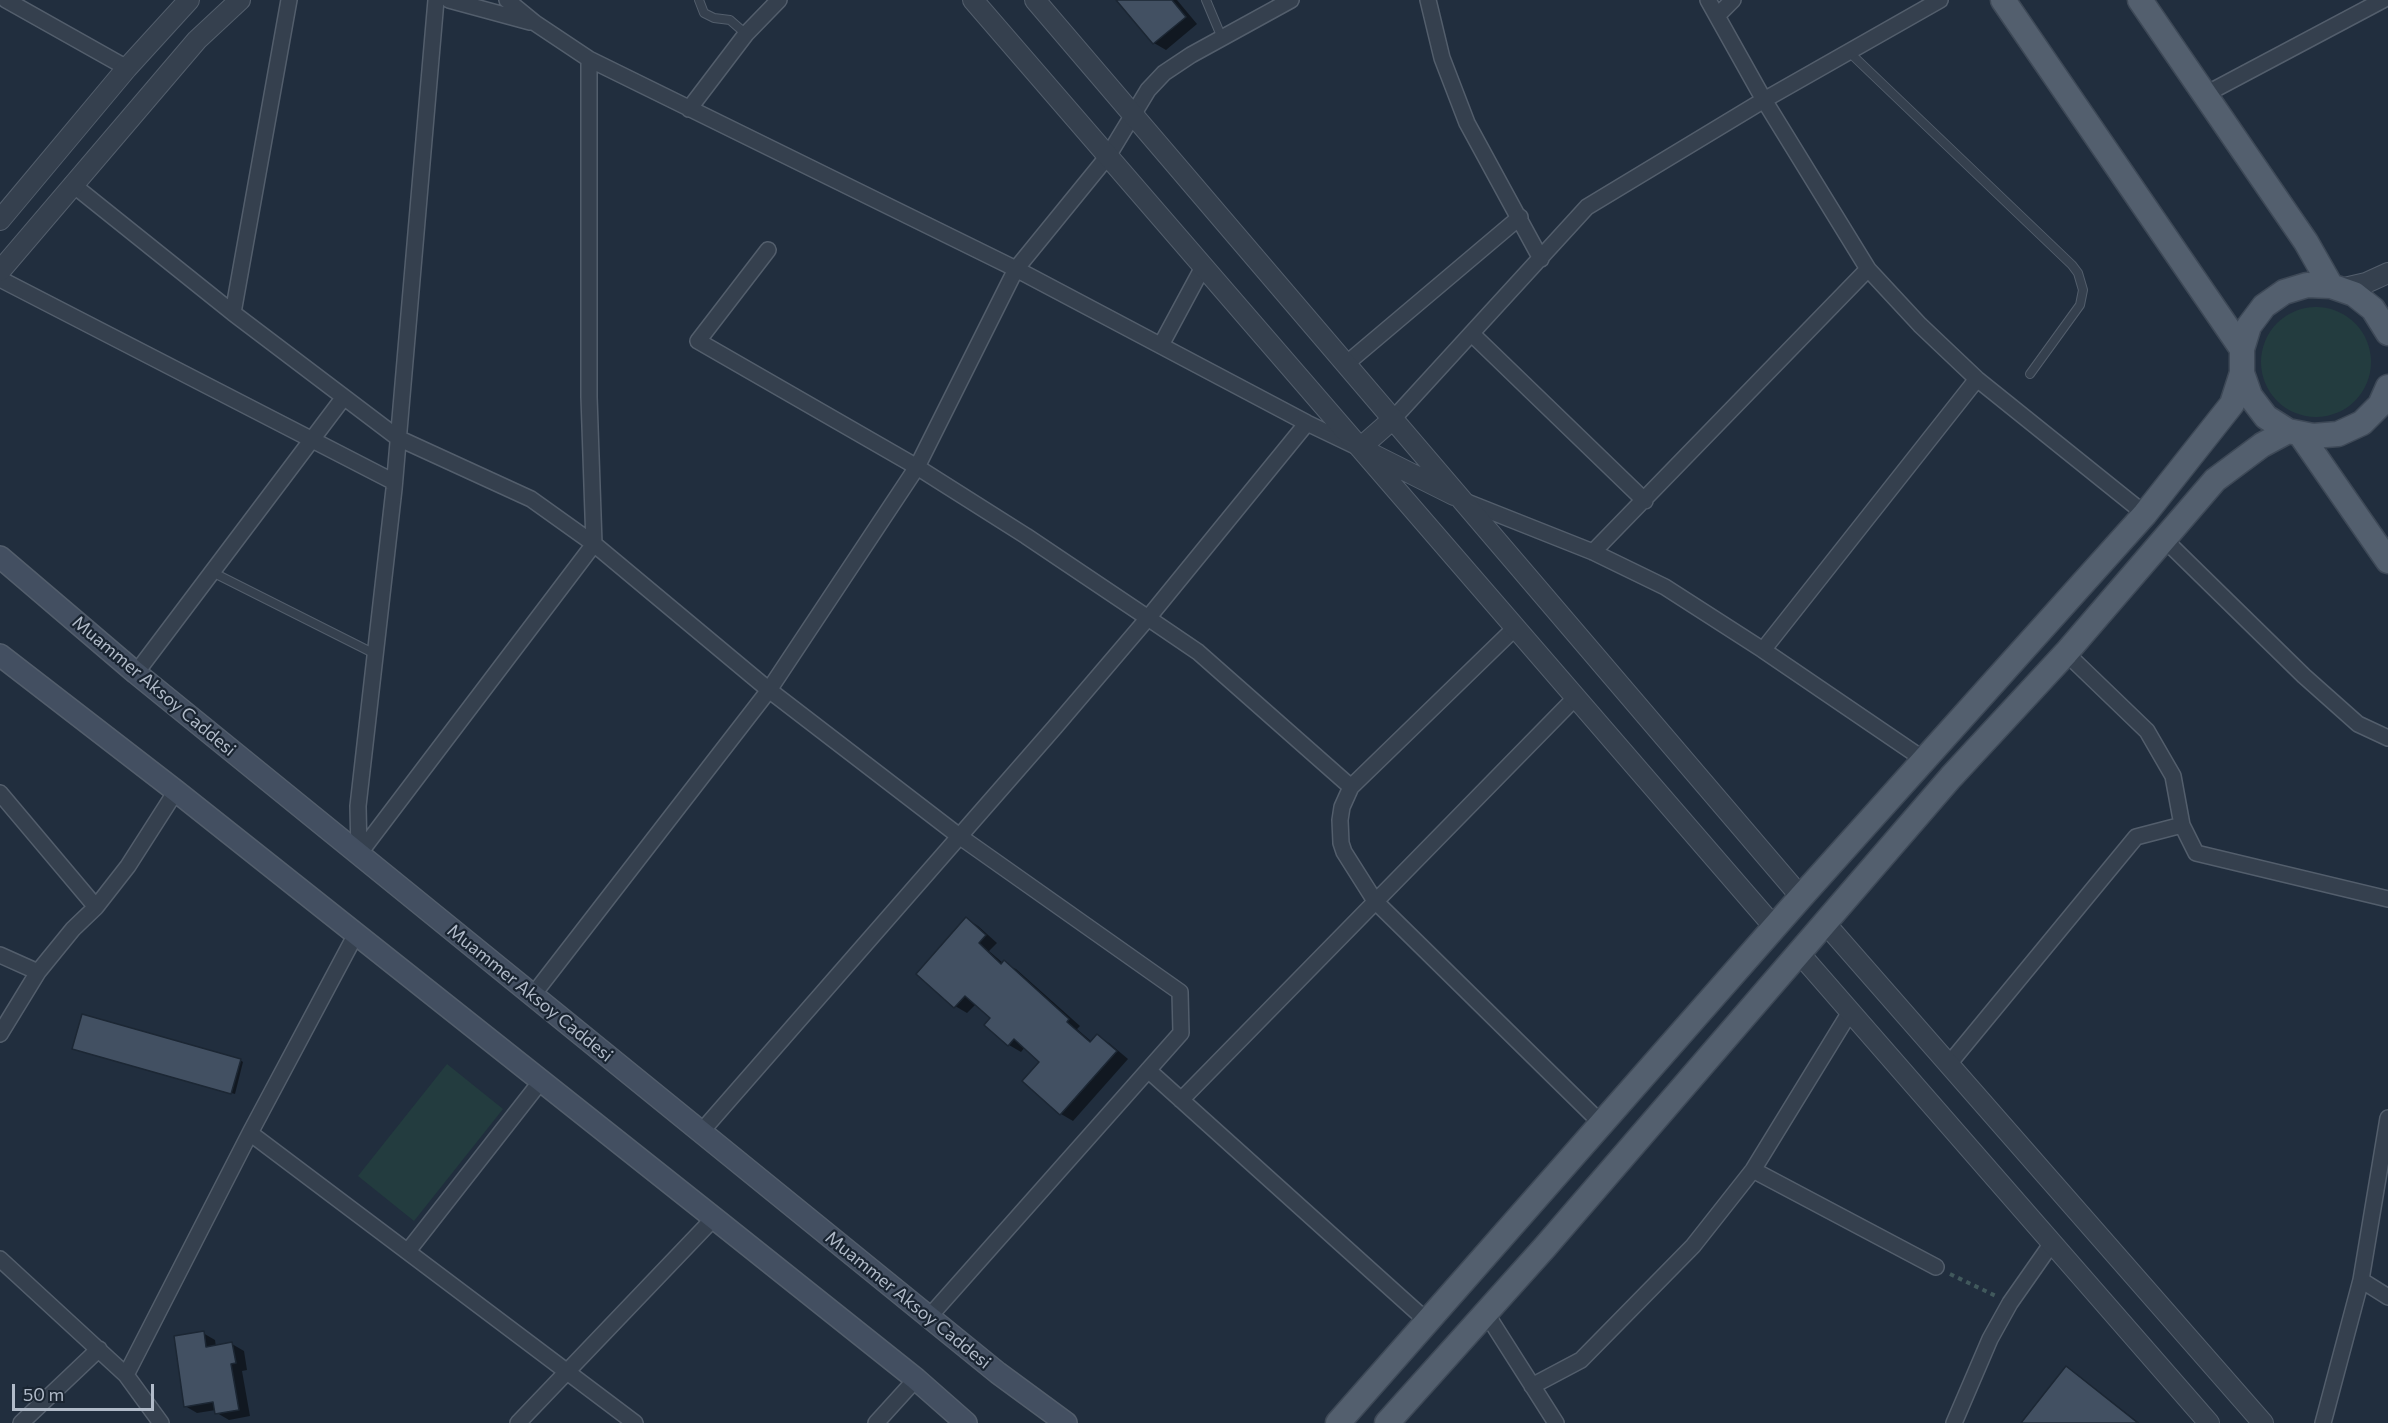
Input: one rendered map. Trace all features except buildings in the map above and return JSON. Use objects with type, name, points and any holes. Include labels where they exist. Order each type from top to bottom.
[{"type":"main road","points":[[2003,0],[2242,349]]},
{"type":"main road","points":[[2140,0],[2336,287]]},
{"type":"main road","points":[[1338,1423],[1801,897],[1926,761],[2145,514],[2232,404],[2242,373],[2242,349],[2249,326],[2264,306],[2284,292],[2307,285],[2336,287],[2354,294],[2373,309],[2388,333]]},
{"type":"main road","points":[[2242,373],[2250,396],[2266,417],[2294,432],[2313,436],[2338,434],[2361,423],[2380,405],[2388,387]]},
{"type":"main road","points":[[1387,1423],[1800,954],[1951,777],[2066,653],[2215,480],[2262,445],[2294,432]]},
{"type":"main road","points":[[2294,432],[2388,561]]},
{"type":"main road","name":"Muammer Aksoy Caddesi","points":[[0,557],[136,673],[358,854],[998,1373],[1066,1423]]},
{"type":"main road","points":[[0,655],[176,791],[542,1081],[916,1379],[966,1423]]},
{"type":"street","points":[[6,0],[127,68]]},
{"type":"street","points":[[0,220],[127,68],[189,0]]},
{"type":"street","points":[[0,271],[197,40],[240,0]]},
{"type":"street","points":[[233,313],[289,0]]},
{"type":"street","points":[[358,854],[358,806],[394,482],[436,0]]},
{"type":"street","points":[[449,0],[535,23]]},
{"type":"street","points":[[507,0],[535,23],[589,59],[1016,269],[1307,423],[1462,499],[1593,552],[1665,587],[1763,650],[1926,761]]},
{"type":"street","points":[[690,109],[746,34],[779,0]]},
{"type":"street","points":[[973,0],[1775,928]]},
{"type":"street","points":[[1035,0],[1801,897]]},
{"type":"street","points":[[533,995],[769,690],[917,467],[1016,269],[1108,156],[1148,90],[1164,73],[1291,0]]},
{"type":"street","points":[[1428,0],[1442,58],[1467,123],[1541,259]]},
{"type":"street","points":[[1708,0],[1764,100],[1869,269],[1920,325],[1977,379],[2145,514]]},
{"type":"street","points":[[1717,16],[1733,0]]},
{"type":"street","points":[[1360,448],[1393,419],[1587,207],[1764,100],[1940,0]]},
{"type":"street","points":[[2206,94],[2383,0]]},
{"type":"street","points":[[358,854],[594,544],[589,397],[589,59]]},
{"type":"street","points":[[72,184],[233,313],[398,438],[531,499],[594,544],[769,690],[959,836],[1180,992],[1181,1033],[929,1317]]},
{"type":"street","points":[[1346,364],[1520,217]]},
{"type":"street","points":[[768,250],[698,341],[917,467],[1026,536],[1198,652],[1351,787]]},
{"type":"street","points":[[1161,345],[1203,267]]},
{"type":"street","points":[[1593,552],[1869,269]]},
{"type":"street","points":[[2336,287],[2366,283],[2388,273]]},
{"type":"street","points":[[0,279],[394,482]]},
{"type":"street","points":[[1472,334],[1645,501]]},
{"type":"street","points":[[1763,650],[1977,379]]},
{"type":"street","points":[[136,673],[344,397]]},
{"type":"street","points":[[701,1132],[1148,618],[1307,423]]},
{"type":"street","points":[[2165,540],[2304,676],[2358,724],[2388,738]]},
{"type":"street","points":[[1515,628],[1351,787],[1342,807],[1341,843],[1344,852],[1375,901],[1602,1124]]},
{"type":"street","points":[[2066,653],[2147,731],[2173,776],[2182,825],[2194,851],[2200,855],[2388,898]]},
{"type":"street","points":[[1181,1100],[1576,697]]},
{"type":"street","points":[[0,1034],[38,972],[73,929],[96,907],[128,866],[176,791]]},
{"type":"street","points":[[0,793],[96,907]]},
{"type":"street","points":[[1949,1064],[2136,837],[2182,825]]},
{"type":"street","points":[[1825,923],[2263,1423]]},
{"type":"street","points":[[126,1375],[250,1133],[356,934]]},
{"type":"street","points":[[1800,954],[2209,1423]]},
{"type":"street","points":[[0,955],[38,972]]},
{"type":"street","points":[[1532,1386],[1581,1360],[1693,1246],[1753,1170],[1850,1012]]},
{"type":"street","points":[[1148,1070],[1428,1322]]},
{"type":"street","points":[[408,1251],[542,1081]]},
{"type":"street","points":[[2322,1423],[2361,1280],[2388,1118]]},
{"type":"street","points":[[250,1133],[635,1423]]},
{"type":"street","points":[[1753,1170],[1936,1267]]},
{"type":"street","points":[[518,1423],[714,1218]]},
{"type":"street","points":[[1954,1423],[1990,1339],[2010,1303],[2052,1243]]},
{"type":"street","points":[[0,1259],[126,1375],[161,1423]]},
{"type":"street","points":[[2361,1280],[2388,1297]]},
{"type":"street","points":[[1486,1312],[1556,1423]]},
{"type":"street","points":[[21,1423],[99,1349]]},
{"type":"street","points":[[876,1423],[916,1379]]},
{"type":"lane","points":[[699,0],[705,13],[714,18],[730,20],[746,34]]},
{"type":"lane","points":[[1206,0],[1222,38]]},
{"type":"lane","points":[[1849,52],[2078,273],[2083,290],[2077,312],[2030,374]]},
{"type":"lane","points":[[212,572],[375,654]]},
{"type":"path","points":[[1936,1267],[2010,1303]]},
{"type":"green space","points":[[2316,307],[2337,311],[2355,323],[2367,341],[2371,362],[2367,383],[2355,401],[2337,413],[2316,417],[2295,413],[2277,401],[2265,383],[2261,362],[2265,341],[2277,323],[2295,311]]},
{"type":"green space","points":[[447,1064],[503,1109],[414,1221],[358,1176]]}]
